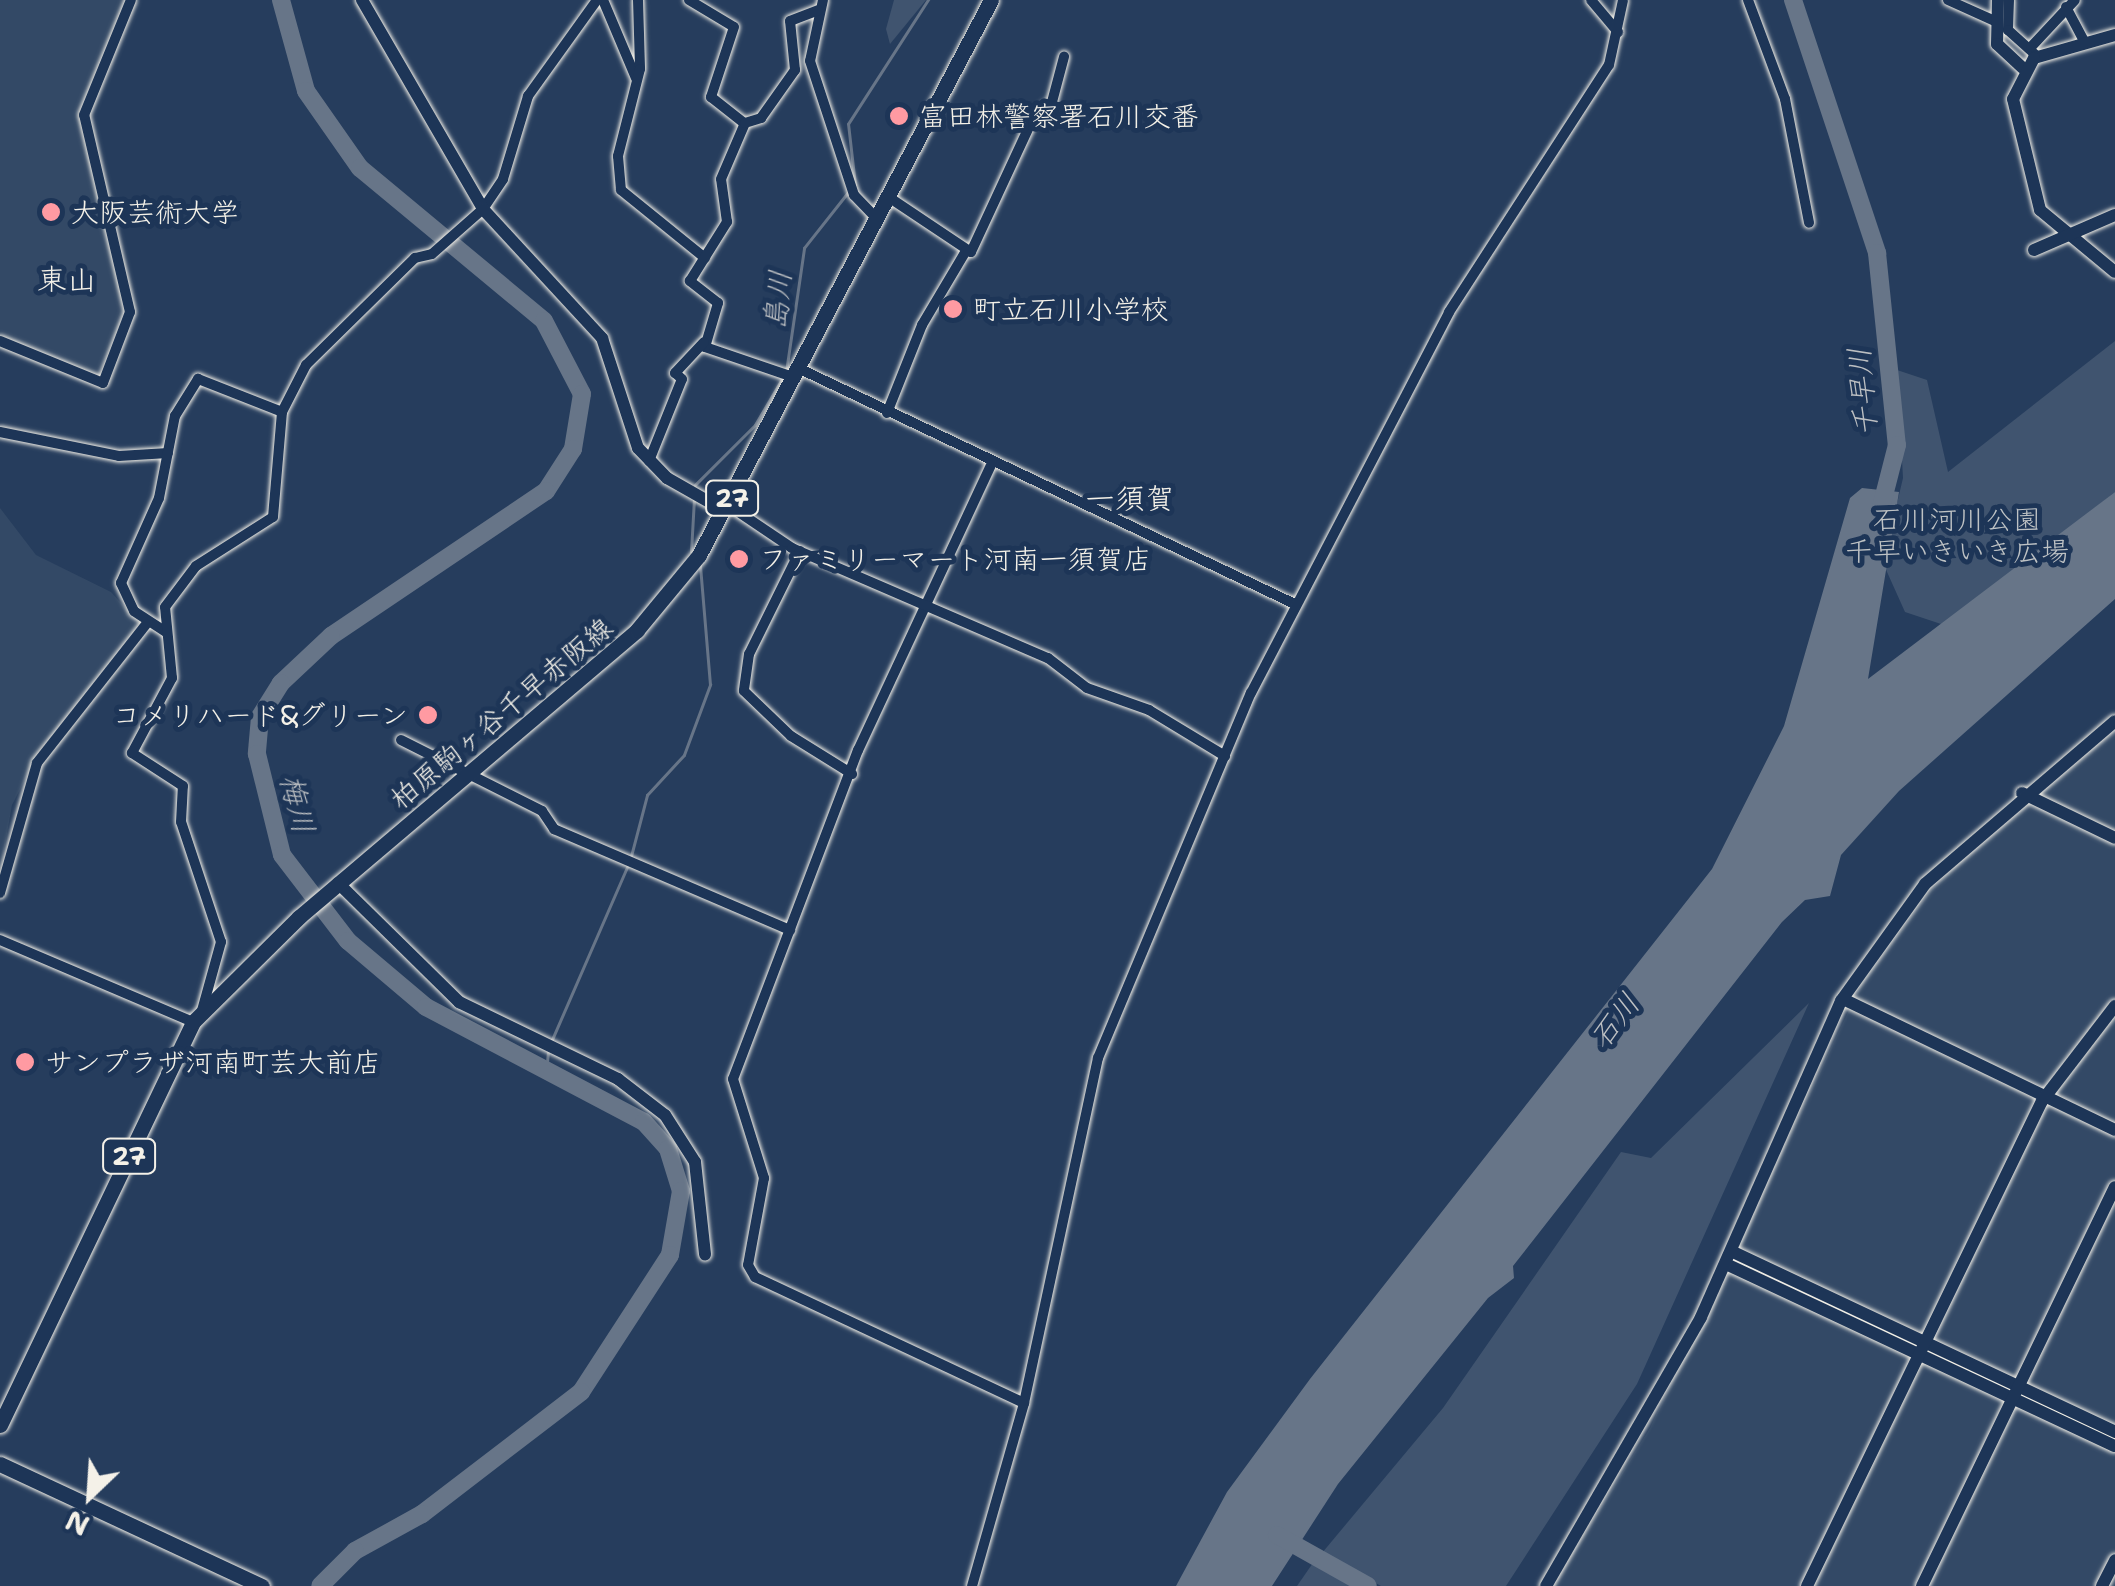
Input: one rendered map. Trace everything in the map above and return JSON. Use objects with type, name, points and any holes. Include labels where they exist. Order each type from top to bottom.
[{"type":"main road","name":"柏原駒ヶ谷千早赤阪線","points":[[0,1425],[197,1018],[299,917],[637,630],[726,508],[991,0]]},
{"type":"main road","points":[[0,1464],[262,1586]]},
{"type":"street","points":[[0,341],[103,384],[130,312],[84,115],[131,0]]},
{"type":"street","points":[[362,0],[482,209],[602,338],[630,432],[649,461],[800,551],[924,601],[1225,756]]},
{"type":"street","points":[[0,940],[197,1018],[222,942],[181,822],[183,786],[132,753],[172,678],[166,632],[176,584],[273,517],[282,412],[341,326],[414,258],[436,250],[482,209],[504,179],[528,96],[600,0]]},
{"type":"street","points":[[600,0],[638,89]]},
{"type":"street","points":[[638,0],[638,89],[618,156],[620,190],[706,258]]},
{"type":"street","points":[[689,0],[734,26],[711,97],[744,124]]},
{"type":"street","points":[[1591,0],[1618,32]]},
{"type":"street","points":[[972,1586],[1024,1403],[1098,1058],[1225,756],[1297,605],[1449,312],[1610,65],[1623,0]]},
{"type":"street","points":[[1748,0],[1785,99],[1810,223]]},
{"type":"street","points":[[1948,0],[1997,22]]},
{"type":"street","points":[[1998,0],[1997,44],[2023,68]]},
{"type":"street","points":[[2009,0],[2008,30],[2034,52]]},
{"type":"street","points":[[2070,4],[2023,68],[2012,98],[2034,193],[2069,236],[2115,272]]},
{"type":"street","points":[[2070,4],[2085,42]]},
{"type":"street","points":[[649,461],[682,380],[675,373],[704,342],[718,303],[690,281],[727,222],[721,178],[744,124],[760,118],[792,78],[795,13],[820,5],[810,62],[854,195],[876,218]]},
{"type":"street","points":[[2034,52],[2115,34]]},
{"type":"street","points":[[887,413],[922,324],[995,212],[1034,116],[1052,102],[1064,57]]},
{"type":"street","points":[[887,196],[966,251]]},
{"type":"street","points":[[2034,250],[2115,216]]},
{"type":"street","points":[[704,342],[745,366],[796,373],[887,413],[1297,605]]},
{"type":"street","points":[[166,632],[148,622],[121,583],[168,453],[175,416],[198,379],[282,412]]},
{"type":"street","points":[[0,432],[119,456],[168,453]]},
{"type":"street","points":[[992,464],[924,601],[733,1079],[764,1178],[748,1265],[769,1285],[1024,1403]]},
{"type":"street","points":[[800,551],[749,654],[744,691],[791,736],[852,774]]},
{"type":"street","points":[[0,893],[37,763],[148,622]]},
{"type":"street","points":[[1546,1586],[1729,1258],[1843,998],[1925,884],[2022,793],[2115,721]]},
{"type":"street","points":[[401,740],[542,812],[554,830],[790,930]]},
{"type":"street","points":[[2022,793],[2115,838]]},
{"type":"street","points":[[336,886],[459,1002],[618,1079],[664,1115],[695,1162],[705,1254]]},
{"type":"street","points":[[1843,998],[2115,1130]]},
{"type":"street","points":[[1807,1586],[2046,1097],[2115,1006]]},
{"type":"street","points":[[1922,1586],[2115,1188]]},
{"type":"street","points":[[1729,1258],[2016,1392],[2115,1446]]},
{"type":"street","points":[[2016,1392],[2115,1432]]},
{"type":"street","points":[[2102,1586],[2115,1560]]},
{"type":"shaded area","name":"大阪芸術大学","points":[[0,0],[126,0],[78,115],[126,309],[98,376],[0,335]]},
{"type":"shaded area","points":[[0,508],[36,555],[111,592],[140,624],[129,653],[41,748],[12,805],[0,873]]},
{"type":"shaded area","points":[[2115,728],[2115,1586],[1552,1586],[1650,1428],[1861,985],[1931,890],[2023,800]]},
{"type":"green space","points":[[894,0],[926,0],[890,44],[886,29]]},
{"type":"green space","name":"石川河川公園 千早いきいき広場","points":[[2115,341],[2115,492],[1947,626],[1905,612],[1883,563],[1903,478],[1897,370],[1927,380],[1948,472]]},
{"type":"green space","points":[[1809,1003],[1637,1384],[1506,1586],[1381,1586],[1322,1553],[1443,1408],[1621,1152],[1651,1158]]},
{"type":"green space","points":[[1315,1560],[1361,1586],[1297,1586]]},
{"type":"water","name":"石川","points":[[1862,488],[1899,492],[1868,679],[2115,492],[2115,599],[1899,791],[1841,855],[1830,896],[1805,900],[1782,922],[1513,1266],[1514,1278],[1488,1298],[1338,1484],[1272,1586],[1176,1586],[1227,1492],[1310,1379],[1712,869],[1784,726],[1850,498]]},
{"type":"waterway","name":"梅川","points":[[281,0],[306,91],[360,168],[544,321],[582,394],[573,449],[546,491],[331,636],[281,683],[260,717],[257,754],[282,855],[348,941],[426,1007],[644,1122],[668,1149],[681,1191],[670,1255],[581,1392],[422,1514],[355,1551],[320,1586]]},
{"type":"waterway","name":"島川","points":[[855,185],[848,124],[928,0]]},
{"type":"waterway","name":"千早川","points":[[1793,0],[1877,253],[1897,445],[1880,511]]},
{"type":"waterway","name":"島川","points":[[786,372],[804,248],[849,191]]},
{"type":"waterway","name":"島川","points":[[695,485],[755,425],[782,379]]},
{"type":"waterway","name":"島川","points":[[691,552],[694,498]]},
{"type":"waterway","name":"島川","points":[[630,860],[647,795],[684,755],[710,685],[700,565]]},
{"type":"waterway","name":"島川","points":[[551,1042],[627,867]]},
{"type":"waterway","name":"島川","points":[[546,1074],[548,1050]]},
{"type":"waterway","points":[[1277,1535],[1368,1586]]},
{"type":"place","name":"富田林警察署石川交番","points":[[899,116]]},
{"type":"place","name":"大阪芸術大学","points":[[51,212]]},
{"type":"place","name":"町立石川小学校","points":[[953,309]]},
{"type":"place","name":"ファミリーマート河南一須賀店","points":[[739,559]]},
{"type":"place","name":"コメリハード&グリーン","points":[[428,715]]},
{"type":"place","name":"サンプラザ河南町芸大前店","points":[[25,1062]]},
{"type":"district","name":"東山","points":[[67,280]]},
{"type":"district","name":"一須賀","points":[[1130,499]]}]
